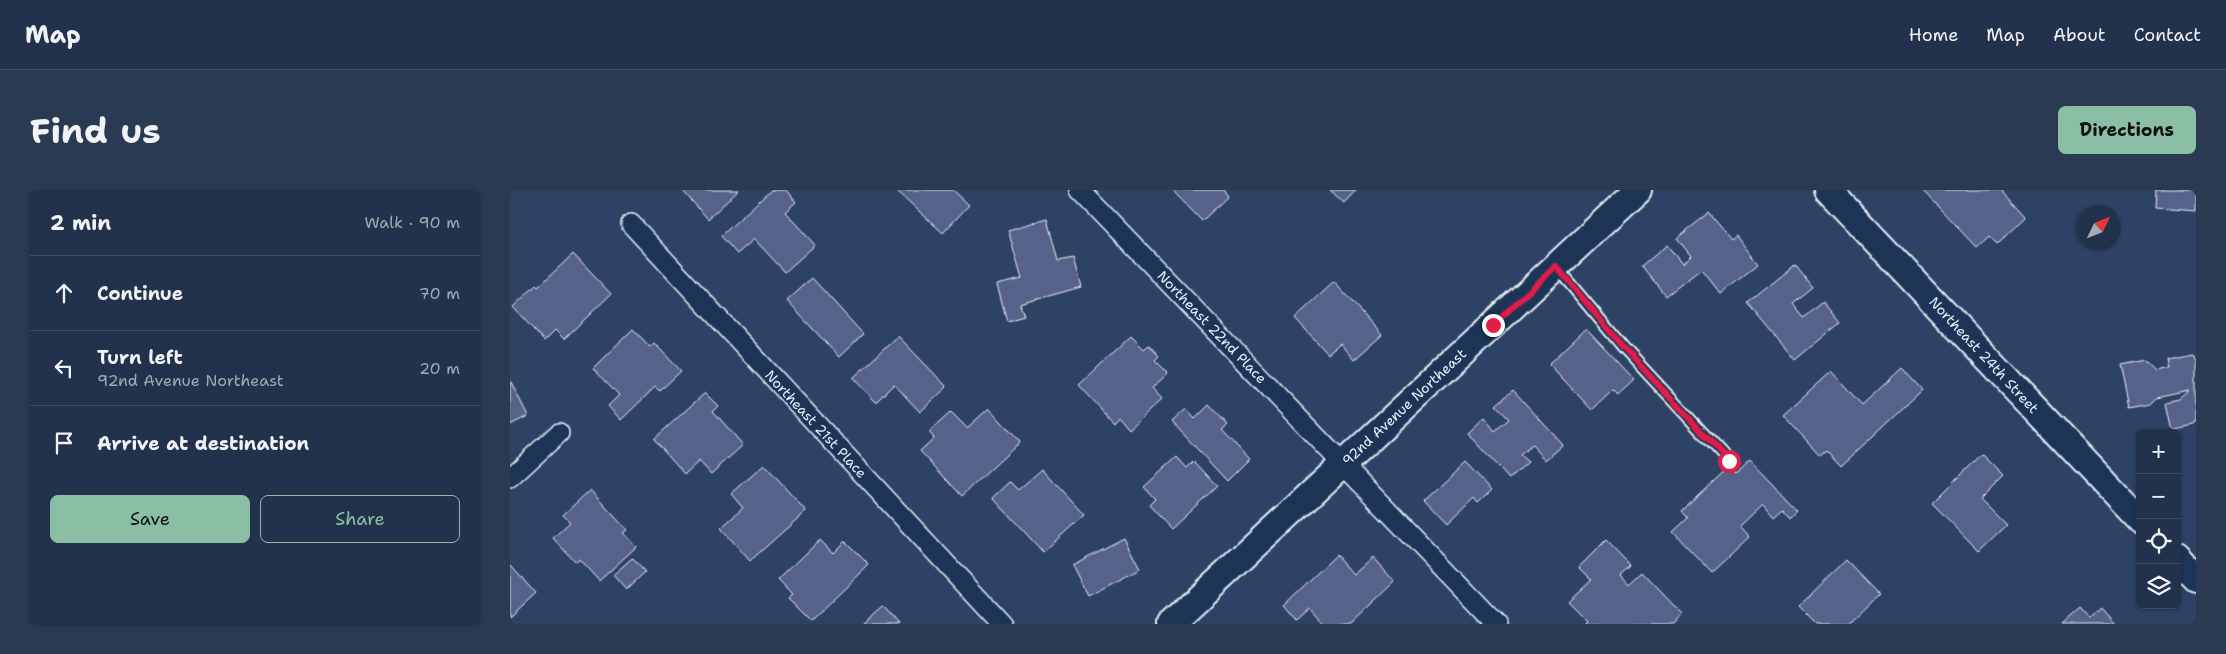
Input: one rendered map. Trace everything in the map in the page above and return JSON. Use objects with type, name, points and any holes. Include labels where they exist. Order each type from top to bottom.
[{"type":"main road","name":"92nd Avenue Northeast","points":[[1171,624],[1638,190]]},
{"type":"main road","name":"Northeast 24th Street","points":[[1828,190],[2139,519]]},
{"type":"main road","points":[[2181,564],[2196,580]]},
{"type":"street","name":"Northeast 22nd Place","points":[[1080,190],[1496,624]]},
{"type":"street","name":"Northeast 21st Place","points":[[631,224],[1002,624]]},
{"type":"street","points":[[510,478],[559,433]]},
{"type":"lane","points":[[1556,266],[1623,347],[1729,461]]},
{"type":"building","points":[[682,190],[739,190],[708,219]]},
{"type":"building","points":[[771,190],[786,190],[796,202],[785,212],[815,245],[785,272],[754,239],[737,254],[721,236]]},
{"type":"building","points":[[896,190],[953,190],[969,205],[943,233]]},
{"type":"building","points":[[1172,190],[1223,190],[1228,196],[1202,221]]},
{"type":"building","points":[[1330,190],[1356,190],[1344,203]]},
{"type":"building","points":[[1922,190],[2001,190],[2026,217],[1997,245],[1989,237],[1977,248]]},
{"type":"building","points":[[2156,190],[2196,190],[2196,211],[2155,208]]},
{"type":"building","points":[[1709,213],[1731,239],[1736,235],[1758,264],[1721,294],[1701,269],[1666,296],[1642,266],[1667,245],[1682,264],[1691,256],[1677,238]]},
{"type":"building","points":[[1047,219],[1058,261],[1073,258],[1081,287],[1020,304],[1024,316],[1007,321],[997,284],[1022,278],[1008,230]]},
{"type":"building","points":[[573,254],[611,294],[564,339],[555,330],[544,341],[513,307],[536,285],[538,287]]},
{"type":"building","points":[[1795,265],[1813,288],[1793,304],[1804,318],[1823,302],[1840,323],[1795,360],[1748,303]]},
{"type":"building","points":[[812,278],[863,334],[839,357],[787,301]]},
{"type":"building","points":[[1334,282],[1382,335],[1354,360],[1340,344],[1328,354],[1295,318]]},
{"type":"building","points":[[633,329],[650,347],[654,343],[681,371],[660,391],[655,387],[621,420],[608,406],[619,395],[593,368]]},
{"type":"building","points":[[1586,329],[1634,380],[1618,395],[1613,390],[1592,410],[1549,364]]},
{"type":"building","points":[[898,336],[947,387],[920,412],[894,384],[876,402],[853,378]]},
{"type":"building","points":[[1131,336],[1144,349],[1149,345],[1159,356],[1155,360],[1168,373],[1152,388],[1162,399],[1129,429],[1118,416],[1113,422],[1079,385]]},
{"type":"building","points":[[2192,353],[2196,358],[2196,423],[2194,425],[2175,429],[2172,425],[2167,402],[2181,399],[2191,390],[2157,397],[2151,403],[2129,407],[2120,365],[2145,360],[2155,370],[2167,367],[2165,358]]},
{"type":"building","points":[[1902,368],[1922,390],[1841,466],[1826,450],[1820,455],[1783,415],[1831,371],[1862,405]]},
{"type":"building","points":[[510,380],[528,416],[510,425]]},
{"type":"building","points":[[1513,390],[1563,445],[1546,460],[1532,445],[1520,455],[1528,462],[1509,479],[1467,433],[1484,417],[1495,431],[1509,419],[1496,405]]},
{"type":"building","points":[[705,393],[718,406],[713,411],[743,445],[711,474],[699,461],[685,474],[654,439]]},
{"type":"building","points":[[1209,405],[1228,425],[1222,430],[1249,459],[1227,481],[1172,422],[1186,409],[1195,419]]},
{"type":"building","points":[[989,408],[1020,442],[962,496],[920,451],[934,438],[929,432],[951,412],[967,428]]},
{"type":"building","points":[[1981,454],[2003,476],[1980,499],[2006,525],[1979,551],[1932,503]]},
{"type":"building","points":[[1177,457],[1187,468],[1194,461],[1217,486],[1171,529],[1149,505],[1155,499],[1144,487]]},
{"type":"building","points":[[1750,461],[1797,510],[1790,517],[1782,508],[1773,516],[1763,504],[1740,526],[1750,537],[1712,573],[1673,532],[1688,518],[1682,511],[1729,467],[1736,474]]},
{"type":"building","points":[[1465,462],[1492,490],[1478,503],[1474,498],[1446,525],[1423,501]]},
{"type":"building","points":[[764,465],[806,511],[750,561],[721,528],[743,508],[731,494]]},
{"type":"building","points":[[1042,469],[1084,515],[1043,552],[993,498],[1010,482],[1018,490]]},
{"type":"building","points":[[590,490],[627,530],[623,533],[636,547],[599,581],[579,559],[575,562],[553,538],[570,522],[563,515]]},
{"type":"building","points":[[1124,538],[1140,569],[1088,596],[1072,565]]},
{"type":"building","points":[[820,540],[833,553],[845,541],[869,565],[811,621],[788,598],[792,595],[778,580]]},
{"type":"building","points":[[1606,540],[1631,566],[1621,575],[1629,584],[1642,572],[1682,614],[1673,624],[1584,624],[1587,621],[1567,601],[1591,579],[1579,567]]},
{"type":"building","points":[[1336,555],[1354,575],[1373,558],[1395,582],[1351,624],[1321,624],[1322,622],[1310,608],[1297,620],[1284,605]]},
{"type":"building","points":[[632,558],[645,572],[626,590],[613,575]]},
{"type":"building","points":[[1846,560],[1879,594],[1848,624],[1815,624],[1798,607]]},
{"type":"building","points":[[510,564],[536,593],[510,617]]},
{"type":"building","points":[[883,606],[899,624],[863,624]]},
{"type":"building","points":[[2080,608],[2089,618],[2100,608],[2114,624],[2062,624]]},
{"type":"route","points":[[1493,325],[1556,266],[1623,347],[1729,461]]}]
